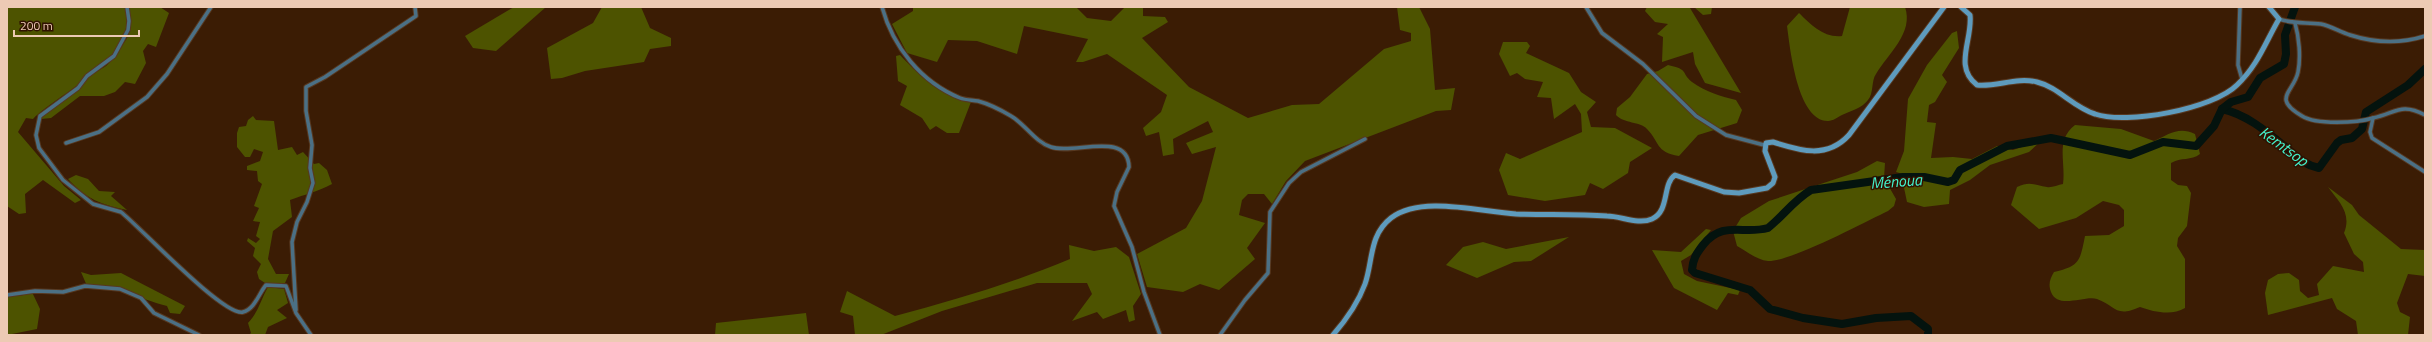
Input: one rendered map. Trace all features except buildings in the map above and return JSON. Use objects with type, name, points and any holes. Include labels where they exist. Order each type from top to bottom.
[{"type":"street","points":[[127,7],[129,21],[128,30],[114,56],[87,76],[78,88],[40,116],[36,135],[39,148],[63,180],[80,195],[93,204],[121,212],[209,294],[235,311],[246,311],[255,302],[266,284],[282,284],[289,289],[296,313],[311,335]]},
{"type":"street","points":[[66,143],[99,132],[147,97],[167,74],[211,7]]},
{"type":"street","points":[[296,313],[292,242],[297,222],[307,202],[313,183],[310,168],[312,145],[306,111],[306,87],[325,77],[416,16],[415,7]]},
{"type":"street","points":[[882,7],[890,33],[898,47],[916,68],[942,89],[962,99],[989,105],[1010,115],[1049,146],[1063,150],[1109,146],[1119,148],[1125,153],[1129,167],[1116,192],[1114,206],[1132,247],[1144,292],[1160,335]]},
{"type":"street","points":[[1586,7],[1602,33],[1643,64],[1696,116],[1726,135],[1764,145],[1773,142],[1819,152],[1836,147],[1849,135],[1944,7]]},
{"type":"street","points":[[1961,7],[1970,15],[1971,25],[1965,53],[1965,70],[1976,85],[2020,80],[2036,81],[2050,87],[2080,108],[2095,114],[2114,118],[2182,110],[2225,94],[2242,79],[2263,52],[2279,19]]},
{"type":"street","points":[[2240,7],[2238,62],[2242,79]]},
{"type":"street","points":[[2269,7],[2279,19],[2286,22],[2322,24],[2354,36],[2378,41],[2404,42],[2425,36]]},
{"type":"street","points":[[2293,23],[2299,64],[2297,75],[2286,96],[2290,109],[2317,122],[2373,118],[2404,108],[2425,115]]},
{"type":"street","points":[[2373,118],[2370,132],[2372,138],[2425,172]]},
{"type":"street","points":[[1220,335],[1245,300],[1268,273],[1270,212],[1285,189],[1301,172],[1365,139]]},
{"type":"street","points":[[1333,335],[1346,319],[1366,282],[1372,246],[1378,234],[1388,221],[1403,212],[1443,206],[1515,214],[1605,215],[1645,221],[1652,219],[1660,210],[1666,200],[1670,180],[1675,175],[1724,192],[1747,193],[1767,188],[1773,183],[1775,177],[1764,145]]},
{"type":"street","points":[[7,295],[35,291],[63,292],[85,286],[120,289],[141,298],[154,313],[198,335]]},
{"type":"shaded area","points":[[7,7],[125,7],[127,25],[121,42],[110,57],[95,72],[33,119],[26,118],[18,132],[64,186],[81,200],[75,203],[43,180],[25,194],[26,213],[19,214],[7,206]]},
{"type":"shaded area","points":[[129,7],[160,7],[169,13],[156,47],[148,44],[143,51],[146,63],[135,84],[125,82],[115,92],[104,96],[80,96],[51,118],[41,119],[41,117],[80,88],[88,77],[106,66],[116,56],[127,38],[131,20]]},
{"type":"shaded area","points":[[514,7],[546,7],[496,51],[473,48],[465,36]]},
{"type":"shaded area","points":[[602,7],[641,7],[650,28],[671,38],[671,46],[650,49],[644,62],[585,71],[562,78],[551,79],[547,48],[593,23]]},
{"type":"shaded area","points":[[913,7],[1076,7],[1087,18],[1111,21],[1125,7],[1143,7],[1143,16],[1165,17],[1168,22],[1142,38],[1189,87],[1248,118],[1292,105],[1319,104],[1384,49],[1411,41],[1411,33],[1400,30],[1397,7],[1419,7],[1430,29],[1435,90],[1455,88],[1451,110],[1436,111],[1305,161],[1286,181],[1272,204],[1264,194],[1248,194],[1242,200],[1239,215],[1265,223],[1247,248],[1255,259],[1219,290],[1200,284],[1183,292],[1147,287],[1137,254],[1186,228],[1202,201],[1216,147],[1192,154],[1186,143],[1213,132],[1208,121],[1173,139],[1174,154],[1163,156],[1159,132],[1146,136],[1143,128],[1161,112],[1167,95],[1107,54],[1083,62],[1076,62],[1088,39],[1024,26],[1017,54],[977,41],[948,40],[937,62],[907,53],[892,24],[913,11]]},
{"type":"shaded area","points":[[1647,7],[1690,8],[1741,93],[1705,83],[1695,64],[1693,52],[1662,62],[1663,37],[1657,34],[1668,24],[1655,22],[1645,11]]},
{"type":"shaded area","points":[[1694,7],[1712,7],[1711,14],[1703,15]]},
{"type":"shaded area","points":[[1850,7],[1905,7],[1907,17],[1906,26],[1893,51],[1874,77],[1871,94],[1868,100],[1856,109],[1834,120],[1828,121],[1817,118],[1809,109],[1802,96],[1793,65],[1787,26],[1799,13],[1818,30],[1829,35],[1842,36]]},
{"type":"shaded area","points":[[1957,31],[1959,48],[1942,75],[1947,82],[1935,102],[1929,105],[1927,122],[1936,123],[1931,158],[1953,157],[1972,159],[1997,146],[2013,150],[2042,140],[2029,152],[1990,165],[1970,180],[1950,190],[1949,204],[1924,207],[1907,202],[1903,183],[1903,174],[1896,172],[1904,151],[1908,99],[1927,65],[1952,33]]},
{"type":"shaded area","points":[[1503,42],[1527,42],[1530,46],[1526,53],[1569,73],[1581,92],[1596,102],[1587,112],[1591,127],[1615,128],[1652,148],[1630,162],[1628,173],[1603,189],[1590,183],[1585,195],[1545,201],[1508,195],[1499,170],[1506,153],[1520,159],[1582,132],[1581,114],[1575,104],[1554,119],[1551,98],[1537,97],[1543,82],[1525,79],[1517,73],[1510,76],[1499,54]]},
{"type":"shaded area","points":[[900,55],[923,78],[950,96],[971,102],[959,133],[947,133],[936,126],[930,130],[922,118],[900,105],[907,86],[898,81],[896,56]]},
{"type":"shaded area","points":[[1668,65],[1679,68],[1684,72],[1688,79],[1708,91],[1736,100],[1742,110],[1737,123],[1698,135],[1679,156],[1666,152],[1662,149],[1644,126],[1623,120],[1616,115],[1617,108],[1630,97],[1647,74],[1658,71]]},
{"type":"shaded area","points":[[253,116],[256,120],[274,121],[278,150],[292,147],[297,155],[303,152],[314,164],[319,163],[327,170],[332,184],[290,200],[292,217],[273,231],[268,259],[276,274],[289,274],[285,283],[265,283],[259,279],[257,272],[261,264],[253,256],[255,248],[247,241],[248,238],[256,243],[260,239],[256,236],[260,222],[253,221],[259,208],[254,206],[262,184],[258,181],[257,171],[247,170],[247,166],[260,161],[263,152],[254,149],[250,157],[245,157],[237,147],[237,133],[239,127],[246,126],[248,120]]},
{"type":"shaded area","points":[[2075,125],[2121,129],[2154,141],[2179,131],[2195,134],[2200,154],[2193,158],[2178,160],[2171,163],[2171,180],[2178,185],[2187,186],[2191,193],[2187,226],[2178,238],[2177,246],[2185,259],[2185,308],[2169,313],[2157,312],[2140,307],[2132,310],[2120,311],[2097,299],[2092,298],[2065,301],[2054,297],[2050,286],[2051,277],[2054,272],[2074,265],[2080,257],[2085,236],[2109,235],[2124,226],[2124,210],[2119,205],[2103,201],[2076,218],[2039,229],[2011,205],[2017,187],[2021,185],[2029,184],[2053,187],[2063,184],[2063,144],[2065,137]]},
{"type":"shaded area","points":[[1877,161],[1885,163],[1884,178],[1896,199],[1894,206],[1888,211],[1810,249],[1779,260],[1768,261],[1760,259],[1737,246],[1733,231],[1741,218],[1769,201],[1857,172]]},
{"type":"shaded area","points":[[76,175],[88,179],[99,191],[115,192],[111,196],[127,210],[102,203],[81,192],[68,179]]},
{"type":"shaded area","points":[[2328,187],[2352,205],[2359,215],[2401,249],[2425,250],[2425,276],[2408,274],[2397,303],[2400,312],[2410,317],[2408,335],[2358,335],[2356,321],[2337,309],[2332,298],[2268,315],[2265,293],[2268,280],[2278,274],[2289,273],[2299,280],[2300,291],[2308,298],[2319,295],[2317,284],[2333,266],[2364,272],[2363,262],[2354,254],[2344,233],[2346,219],[2343,208]]},
{"type":"shaded area","points":[[1706,229],[1711,230],[1691,255],[1681,261],[1684,274],[1697,281],[1740,290],[1738,295],[1728,293],[1717,310],[1674,288],[1652,250],[1681,252]]},
{"type":"shaded area","points":[[1569,237],[1531,261],[1514,262],[1477,278],[1446,265],[1463,247],[1483,242],[1506,249]]},
{"type":"shaded area","points":[[1069,245],[1094,251],[1116,247],[1129,257],[1141,294],[1133,306],[1135,320],[1129,322],[1126,310],[1103,319],[1097,312],[1072,321],[1092,294],[1087,283],[1037,283],[942,311],[881,335],[855,335],[853,316],[840,312],[847,291],[895,316],[940,304],[1049,268],[1070,259]]},
{"type":"shaded area","points":[[81,272],[91,275],[121,273],[185,306],[180,314],[170,313],[167,306],[120,290],[99,286],[87,286]]},
{"type":"shaded area","points":[[268,287],[284,289],[288,303],[277,310],[287,318],[268,327],[265,335],[249,335],[251,333],[248,323],[257,310]]},
{"type":"shaded area","points":[[32,292],[40,309],[37,329],[7,335],[7,296],[20,296]]},
{"type":"shaded area","points":[[806,313],[809,335],[715,335],[716,323]]},
{"type":"waterway","name":"Ménoua","points":[[1928,335],[1928,329],[1911,316],[1876,318],[1842,324],[1803,318],[1770,309],[1750,290],[1695,273],[1692,270],[1694,260],[1703,245],[1711,237],[1726,230],[1759,230],[1768,228],[1799,198],[1811,190],[1903,177],[1924,177],[1948,182],[1954,180],[1960,170],[2007,146],[2051,138],[2130,155],[2163,142],[2196,146],[2214,126],[2222,109],[2231,102],[2248,97],[2260,78],[2284,64],[2286,54],[2285,35],[2295,7]]},
{"type":"waterway","name":"Kemtsop","points":[[2222,109],[2230,111],[2254,123],[2303,162],[2319,168],[2337,143],[2341,140],[2352,138],[2362,129],[2366,112],[2408,85],[2425,69]]}]
